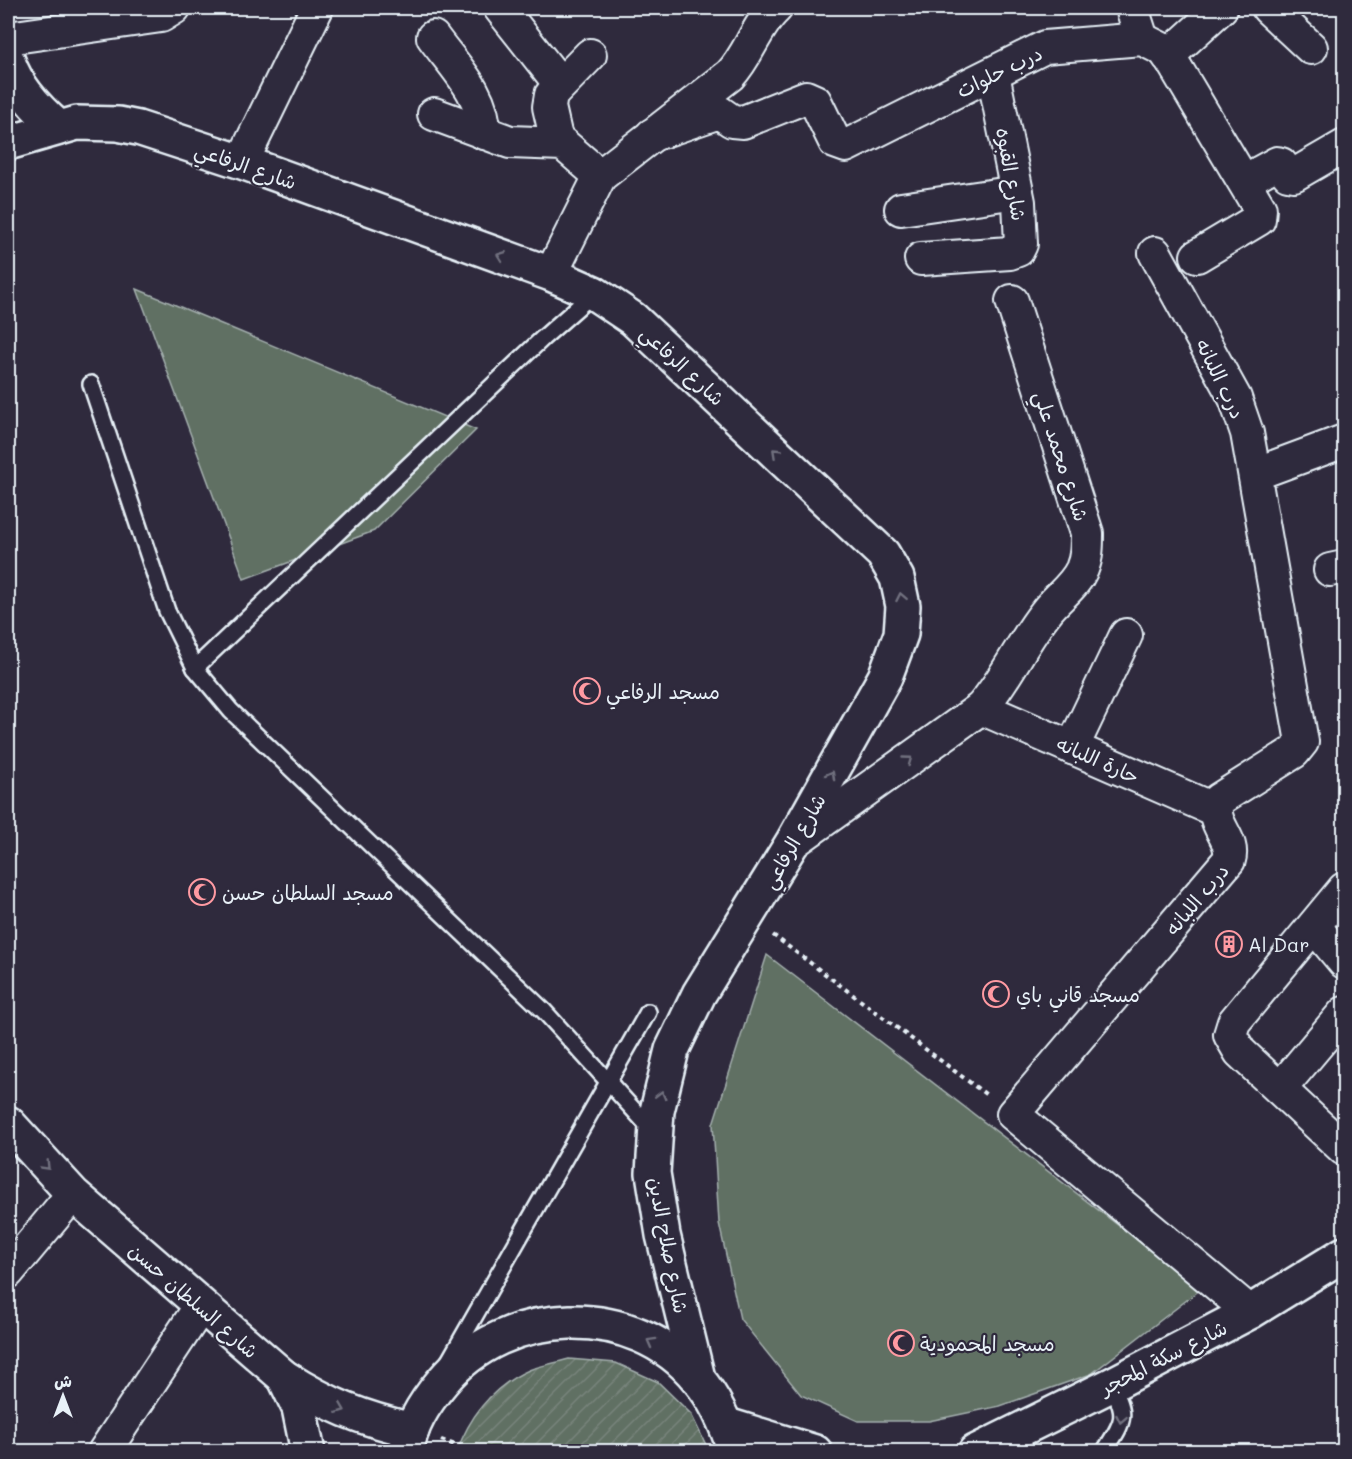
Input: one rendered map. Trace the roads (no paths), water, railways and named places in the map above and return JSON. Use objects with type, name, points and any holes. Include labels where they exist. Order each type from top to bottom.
[{"type":"main road","points":[[8,61],[27,95],[58,127],[8,143]]},
{"type":"main road","name":"شارع الرفاعي","points":[[58,127],[77,123],[118,124],[242,162],[550,274],[594,294],[633,319],[668,350],[883,554],[897,578],[903,606],[901,634],[885,677],[749,916]]},
{"type":"main road","name":"شارع صلاح الدين","points":[[698,1378],[663,1235],[653,1173],[657,1111],[672,1050],[699,994],[749,916]]},
{"type":"main road","name":"شارع السلطان حسن","points":[[8,1122],[73,1194],[200,1307],[284,1377],[324,1402],[366,1420],[402,1444]]},
{"type":"main road","name":"شارع سكة المحجر","points":[[974,1451],[1111,1385],[1250,1312],[1344,1254]]},
{"type":"main road","points":[[402,1444],[428,1398],[453,1368],[484,1345],[519,1328],[558,1321],[597,1323],[635,1333],[669,1352],[698,1378],[731,1438],[815,1452]]},
{"type":"main road","points":[[284,1377],[299,1408],[309,1452]]},
{"type":"street","points":[[8,38],[161,15],[174,8]]},
{"type":"street","points":[[242,162],[317,8]]},
{"type":"street","points":[[500,8],[560,84]]},
{"type":"street","points":[[1132,8],[1142,39],[1155,44],[1168,56],[1260,208],[1259,219],[1197,256]]},
{"type":"street","points":[[1168,56],[1221,8]]},
{"type":"street","points":[[1268,8],[1311,48]]},
{"type":"street","points":[[550,274],[600,176],[742,62],[765,10]]},
{"type":"street","points":[[433,37],[475,95],[484,119],[484,133]]},
{"type":"street","name":"درب حلوات","points":[[651,135],[719,111],[732,121],[743,122],[806,97],[815,101],[835,142],[846,146],[1045,47],[1142,39]]},
{"type":"street","points":[[556,142],[549,101],[560,84],[590,55]]},
{"type":"street","name":"شارع القبوه","points":[[921,259],[1010,253],[1018,250],[1021,244],[1022,229],[1017,192],[993,74]]},
{"type":"street","points":[[434,114],[518,144],[556,142],[569,147],[600,176]]},
{"type":"street","points":[[1244,181],[1277,163],[1281,164],[1288,174],[1294,175],[1344,146]]},
{"type":"street","points":[[901,208],[1017,192]]},
{"type":"street","name":"درب اللبانه","points":[[1155,253],[1235,398],[1247,433],[1303,735],[1302,742],[1294,752],[1218,800],[1215,810],[1216,820],[1231,848],[1229,861],[1013,1114],[1250,1312]]},
{"type":"street","name":"شارع محمد علي","points":[[792,843],[981,708],[1002,683],[1047,610],[1071,586],[1082,570],[1087,552],[1088,533],[1012,301]]},
{"type":"street","points":[[1256,474],[1344,441]]},
{"type":"street","points":[[1072,748],[1126,635]]},
{"type":"street","name":"حارة اللبانه","points":[[981,708],[1215,810]]},
{"type":"street","points":[[1344,889],[1234,1022],[1230,1035],[1235,1048],[1344,1149]]},
{"type":"street","points":[[1314,926],[1344,962]]},
{"type":"street","points":[[1280,1089],[1344,1013]]},
{"type":"street","points":[[8,1272],[73,1194]]},
{"type":"street","points":[[104,1452],[200,1307]]},
{"type":"lane","points":[[195,668],[543,338],[594,294]]},
{"type":"lane","points":[[91,384],[167,611],[195,668],[231,711],[544,1011],[656,1134]]},
{"type":"lane","points":[[428,1398],[607,1080],[648,1012]]},
{"type":"lane","points":[[1104,1452],[1123,1419],[1121,1404],[1111,1385]]},
{"type":"place","name":"مسجد الرفاعي","points":[[587,691]]},
{"type":"place","name":"مسجد السلطان حسن","points":[[202,892]]},
{"type":"place","name":"Al Dar","points":[[1229,944]]},
{"type":"place","name":"مسجد قاني باي","points":[[996,994]]},
{"type":"place","name":"مسجد المحمودية","points":[[901,1343]]}]
